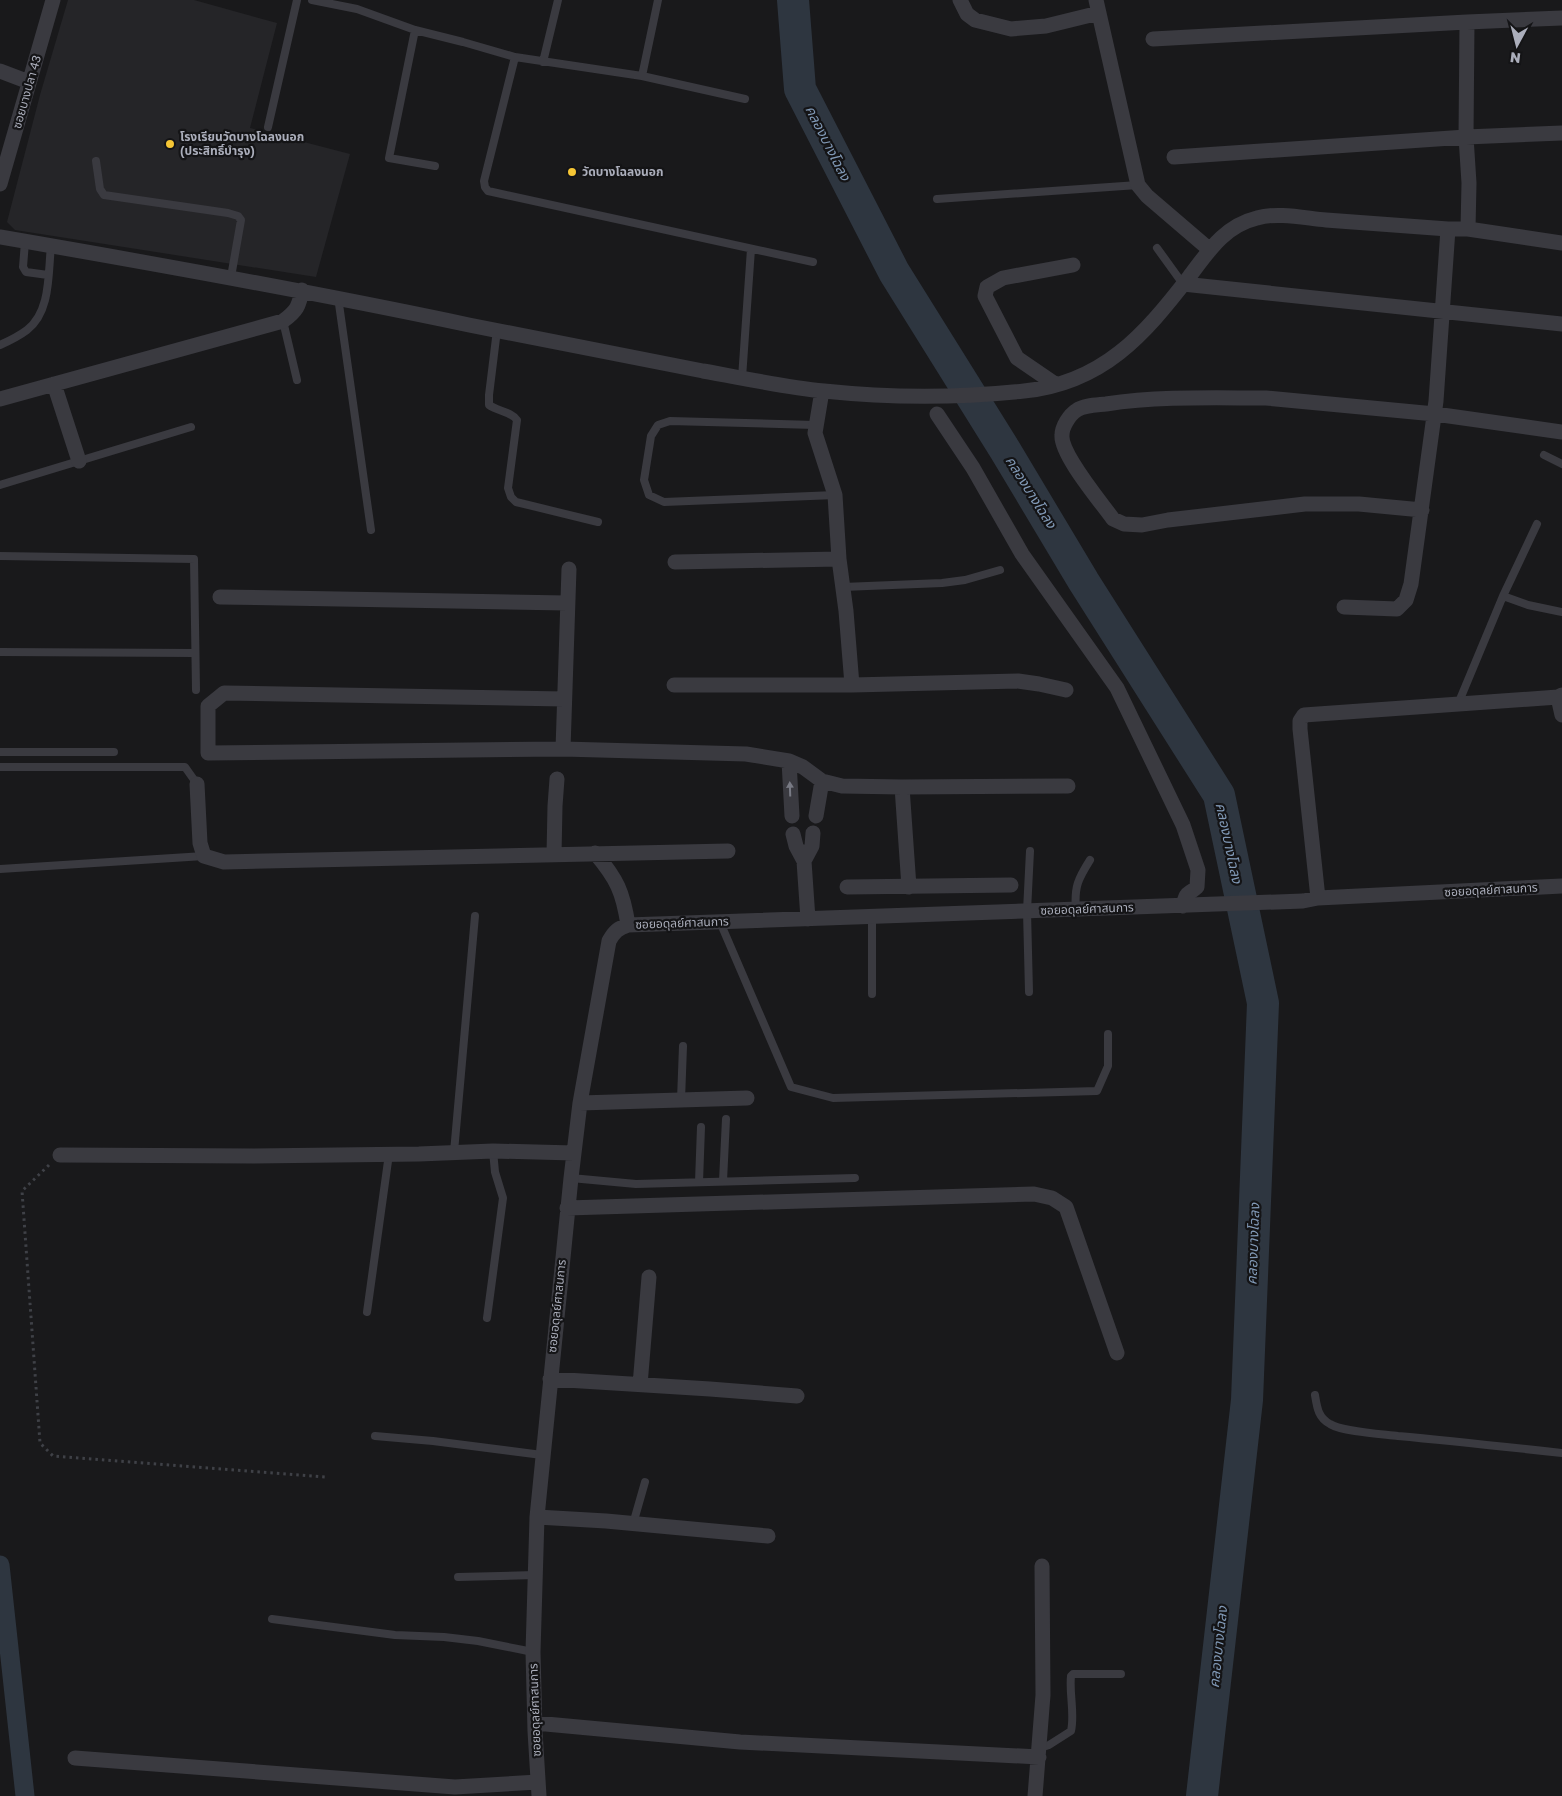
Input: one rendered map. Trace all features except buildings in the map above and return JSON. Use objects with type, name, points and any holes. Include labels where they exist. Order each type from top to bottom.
[{"type":"street","name":"ซอยบางปลา 43","points":[[0,184],[53,0]]},
{"type":"street","points":[[960,0],[967,14],[975,20],[1011,29],[1046,26],[1097,6],[1138,185],[1147,196],[1210,250]]},
{"type":"street","points":[[1153,39],[1562,18]]},
{"type":"street","points":[[1467,22],[1466,137],[1469,183],[1468,229]]},
{"type":"street","points":[[0,71],[30,82]]},
{"type":"street","points":[[1174,157],[1466,137],[1562,133]]},
{"type":"street","points":[[0,238],[302,290],[742,378],[822,391],[886,396],[954,396],[1029,391],[1092,372],[1109,362],[1137,339],[1218,239],[1240,224],[1260,217],[1288,216],[1468,229],[1562,243]]},
{"type":"street","points":[[1344,607],[1397,609],[1406,600],[1411,584],[1435,414],[1448,229]]},
{"type":"street","points":[[1055,384],[1017,358],[985,296],[987,288],[992,283],[1003,278],[1073,265]]},
{"type":"street","points":[[1183,284],[1562,324]]},
{"type":"street","points":[[0,399],[283,321],[294,313],[302,290]]},
{"type":"street","points":[[54,384],[79,461]]},
{"type":"street","points":[[822,391],[815,433],[834,495],[852,685]]},
{"type":"street","points":[[1422,510],[1358,504],[1305,504],[1168,520],[1142,525],[1124,524],[1113,519],[1069,459],[1063,446],[1062,435],[1066,422],[1076,410],[1085,407],[1138,399],[1266,398],[1435,414],[1562,432]]},
{"type":"street","points":[[937,414],[973,468],[1022,554],[1117,688],[1184,825],[1198,870],[1198,887],[1189,891],[1186,896],[1186,906]]},
{"type":"street","points":[[675,562],[839,559]]},
{"type":"street","points":[[563,749],[569,569]]},
{"type":"street","points":[[220,597],[568,603]]},
{"type":"street","points":[[674,685],[852,685],[1018,681],[1066,690]]},
{"type":"street","points":[[564,699],[224,693],[208,706],[208,753],[563,749],[746,754],[789,761],[803,767],[822,781],[842,786],[1068,786]]},
{"type":"street","points":[[1311,900],[1300,729],[1300,720],[1304,715],[1560,696],[1562,715]]},
{"type":"street","points":[[789,761],[792,816]]},
{"type":"street","points":[[554,855],[554,806],[557,779]]},
{"type":"street","points":[[816,816],[822,781]]},
{"type":"street","points":[[197,784],[200,843],[204,856],[224,862],[728,851]]},
{"type":"street","points":[[902,787],[909,886]]},
{"type":"street","points":[[804,861],[812,846],[813,833]]},
{"type":"street","points":[[793,834],[796,846],[804,861],[808,919]]},
{"type":"street","points":[[595,853],[609,869],[619,887],[624,901],[628,925]]},
{"type":"street","points":[[847,888],[1011,885]]},
{"type":"street","name":"ซอยอดุลย์ศาสนการ","points":[[539,1789],[535,1723],[534,1652],[537,1517],[542,1455],[570,1178],[580,1103],[609,941],[613,933],[628,925],[1186,906],[1562,886]]},
{"type":"street","points":[[580,1103],[747,1098]]},
{"type":"street","points":[[60,1155],[254,1156],[493,1151],[574,1153]]},
{"type":"street","points":[[567,1208],[1034,1194],[1052,1198],[1066,1207],[1117,1353]]},
{"type":"street","points":[[640,1385],[650,1277]]},
{"type":"street","points":[[550,1380],[797,1396]]},
{"type":"street","points":[[537,1517],[768,1536]]},
{"type":"street","points":[[1035,1796],[1043,1695],[1042,1566]]},
{"type":"street","points":[[535,1723],[740,1742],[1039,1753]]},
{"type":"street","points":[[75,1758],[455,1787],[539,1789]]},
{"type":"lane","points":[[268,126],[297,0]]},
{"type":"lane","points":[[312,0],[357,9],[415,30],[515,57],[642,76],[745,99]]},
{"type":"lane","points":[[357,9],[360,0]]},
{"type":"lane","points":[[543,62],[558,0]]},
{"type":"lane","points":[[642,76],[658,0]]},
{"type":"lane","points":[[415,30],[389,158],[435,166]]},
{"type":"lane","points":[[515,57],[484,181],[485,187],[488,190],[813,262]]},
{"type":"lane","points":[[96,162],[100,189],[104,195],[238,216],[241,220],[230,277]]},
{"type":"lane","points":[[937,199],[1138,185]]},
{"type":"lane","points":[[25,242],[23,267],[26,272],[48,274]]},
{"type":"lane","points":[[0,345],[28,330],[42,311],[51,246]]},
{"type":"lane","points":[[1156,248],[1183,284]]},
{"type":"lane","points":[[742,378],[751,249]]},
{"type":"lane","points":[[338,297],[371,530]]},
{"type":"lane","points":[[283,321],[297,380]]},
{"type":"lane","points":[[497,330],[488,395],[489,405],[515,416],[517,420],[508,488],[511,497],[516,502],[598,522]]},
{"type":"lane","points":[[816,425],[670,421],[658,425],[651,436],[644,480],[650,495],[664,502],[834,495]]},
{"type":"lane","points":[[0,485],[192,427]]},
{"type":"lane","points":[[1544,455],[1562,464]]},
{"type":"lane","points":[[1458,704],[1503,596],[1537,524]]},
{"type":"lane","points":[[0,556],[194,559],[196,690]]},
{"type":"lane","points":[[843,587],[942,583],[965,580],[1000,570]]},
{"type":"lane","points":[[1503,596],[1528,605],[1562,612]]},
{"type":"lane","points":[[0,652],[196,653]]},
{"type":"lane","points":[[0,752],[114,752]]},
{"type":"lane","points":[[0,767],[185,767],[197,784]]},
{"type":"lane","points":[[1029,992],[1027,911],[1030,851]]},
{"type":"lane","points":[[0,869],[204,856]]},
{"type":"lane","points":[[1076,910],[1076,886],[1080,875],[1090,860]]},
{"type":"lane","points":[[454,1152],[475,916]]},
{"type":"lane","points":[[872,916],[872,994]]},
{"type":"lane","points":[[720,922],[791,1087],[833,1098],[1097,1091],[1108,1066],[1108,1034]]},
{"type":"lane","points":[[681,1100],[682,1046]]},
{"type":"lane","points":[[723,1182],[726,1119]]},
{"type":"lane","points":[[699,1182],[701,1127]]},
{"type":"lane","points":[[487,1318],[503,1198],[495,1172],[493,1151]]},
{"type":"lane","points":[[368,1312],[389,1154]]},
{"type":"lane","points":[[570,1178],[623,1184],[855,1178]]},
{"type":"lane","points":[[1315,1395],[1317,1411],[1324,1420],[1330,1425],[1342,1428],[1379,1434],[1562,1453]]},
{"type":"lane","points":[[375,1436],[433,1441],[542,1455]]},
{"type":"lane","points":[[633,1524],[645,1482]]},
{"type":"lane","points":[[458,1577],[535,1575]]},
{"type":"lane","points":[[272,1619],[395,1635],[470,1640],[534,1652]]},
{"type":"lane","points":[[1039,1753],[1071,1731],[1073,1723],[1070,1676],[1073,1674],[1122,1674]]},
{"type":"path","points":[[60,1155],[22,1191],[40,1443],[53,1456],[326,1477]]},
{"type":"shaded area","name":"โรงเรียนวัดบางโฉลงนอก (ประสิทธิ์บำรุง)","points":[[68,0],[194,0],[277,23],[250,128],[350,154],[316,277],[15,230],[7,222],[40,95]]},
{"type":"waterway","name":"คลองบางโฉลง","points":[[793,0],[800,89],[894,272],[1005,450],[1084,582],[1219,795],[1263,1003],[1247,1400],[1202,1796]]},
{"type":"waterway","points":[[0,1565],[25,1796]]},
{"type":"place","name":"โรงเรียนวัดบางโฉลงนอก (ประสิทธิ์บำรุง)","points":[[170,144]]},
{"type":"place","name":"วัดบางโฉลงนอก","points":[[572,172]]}]
